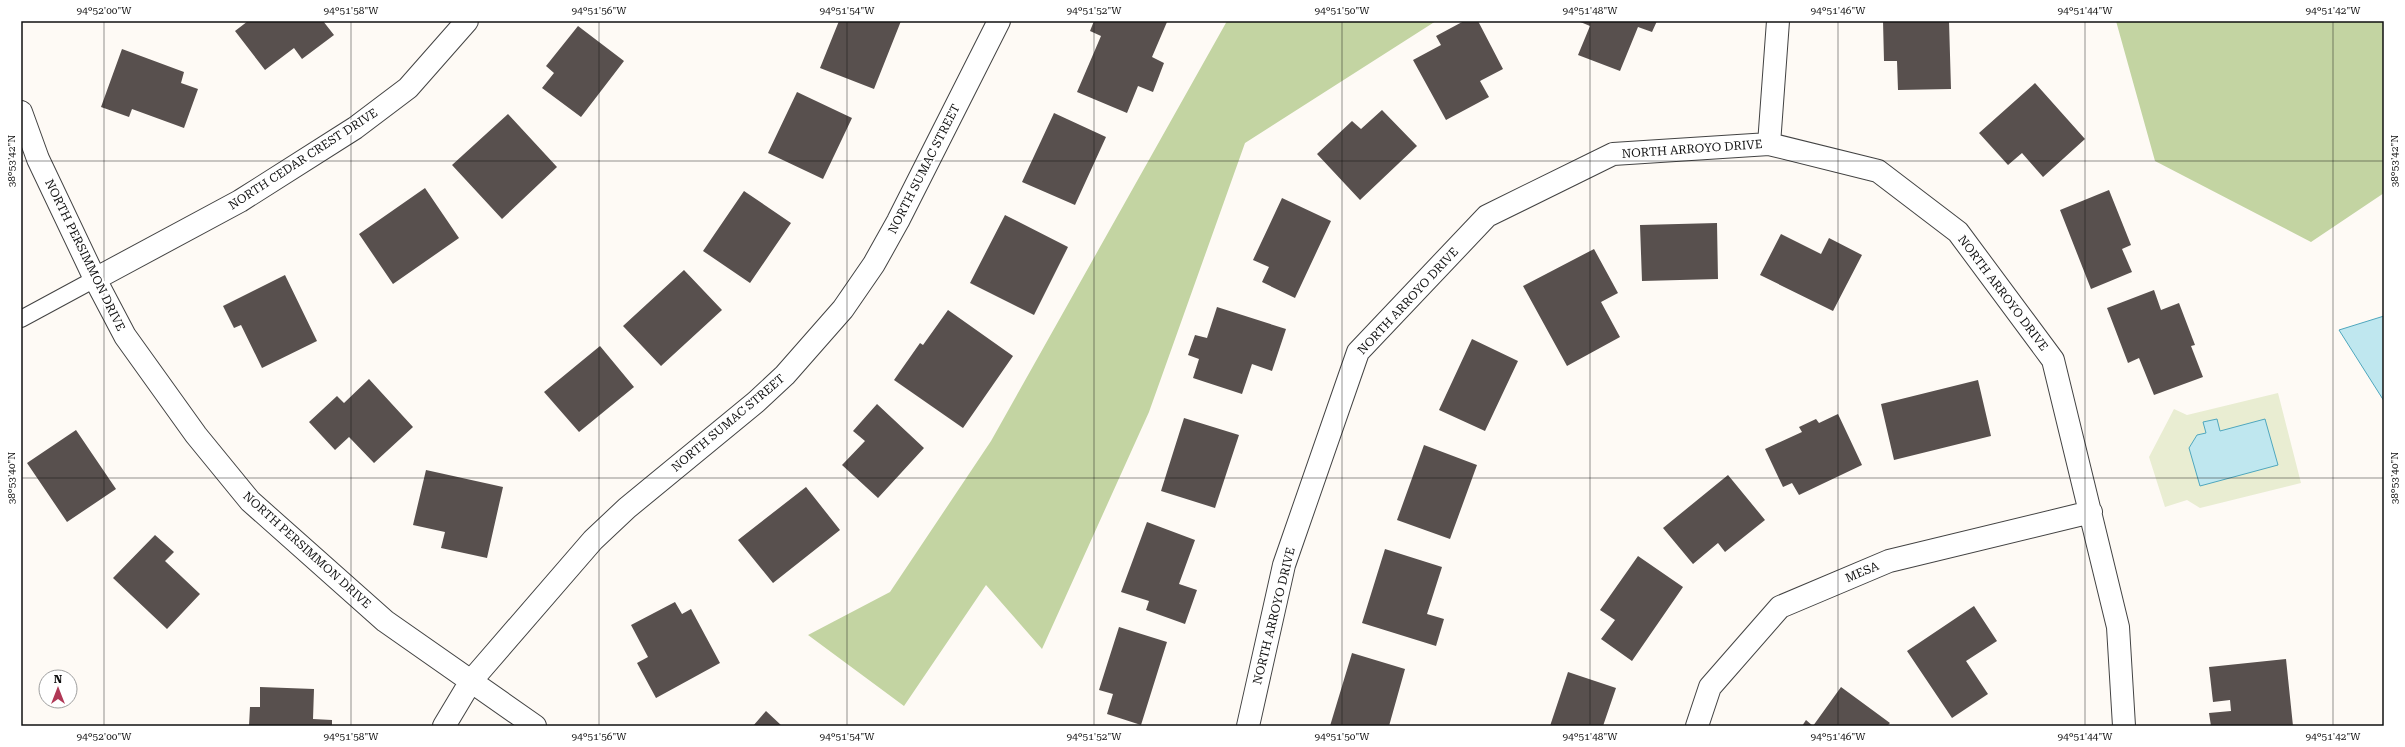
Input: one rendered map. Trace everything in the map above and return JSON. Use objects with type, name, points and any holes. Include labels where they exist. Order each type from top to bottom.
[{"type":"street","name":"NORTH CEDAR CREST DRIVE","points":[[95,279],[240,201],[355,128],[408,88],[467,21]]},
{"type":"street","name":"NORTH SUMAC STREET","points":[[444,726],[471,680],[593,540],[627,508],[756,402],[785,375],[843,309],[874,264],[898,221],[999,21]]},
{"type":"street","name":"NORTH ARROYO DRIVE","points":[[1769,144],[1778,21]]},
{"type":"street","name":"NORTH PERSIMMON DRIVE","points":[[21,112],[38,159],[95,279],[125,336],[196,435],[250,501],[385,621],[535,726]]},
{"type":"street","name":"NORTH ARROYO DRIVE","points":[[1248,726],[1284,565],[1358,352],[1487,216],[1613,154],[1769,144],[1878,171],[1958,232],[2053,360],[2118,627],[2124,726]]},
{"type":"street","name":"MESA","points":[[1697,726],[1710,687],[1780,607],[1889,561],[2091,512]]},
{"type":"lane","points":[[21,319],[95,279]]},
{"type":"green space","points":[[1227,21],[1436,21],[1245,143],[1149,412],[1042,649],[986,585],[904,706],[808,635],[890,592],[991,441]]},
{"type":"green space","points":[[2116,21],[2384,21],[2384,193],[2311,242],[2155,161]]},
{"type":"green space","points":[[2278,393],[2301,483],[2200,508],[2187,500],[2165,507],[2149,457],[2174,409],[2187,415]]},
{"type":"water","points":[[2384,316],[2384,401],[2339,330]]},
{"type":"water","points":[[2217,419],[2220,431],[2265,419],[2278,465],[2200,486],[2189,448],[2197,435],[2206,433],[2203,422]]},
{"type":"building","points":[[248,21],[323,21],[334,35],[302,59],[294,48],[265,70],[235,31]]},
{"type":"building","points":[[839,21],[901,21],[874,89],[820,68]]},
{"type":"building","points":[[1094,21],[1167,22],[1152,57],[1164,63],[1153,92],[1138,86],[1127,113],[1077,92],[1101,36],[1090,31]]},
{"type":"building","points":[[1464,21],[1478,21],[1503,69],[1480,81],[1489,97],[1446,120],[1413,60],[1441,45],[1436,36]]},
{"type":"building","points":[[1578,21],[1657,21],[1652,32],[1638,27],[1620,71],[1578,55],[1590,26]]},
{"type":"building","points":[[1883,21],[1949,21],[1951,89],[1898,90],[1897,61],[1884,61]]},
{"type":"building","points":[[578,26],[624,61],[581,117],[542,88],[554,73],[546,66]]},
{"type":"building","points":[[122,49],[184,72],[181,83],[198,89],[184,128],[132,109],[129,117],[101,107]]},
{"type":"building","points":[[2035,83],[2085,139],[2043,177],[2022,153],[2008,165],[1979,133]]},
{"type":"building","points":[[797,92],[852,118],[823,179],[768,153]]},
{"type":"building","points":[[1382,110],[1417,146],[1360,200],[1317,154],[1352,121],[1361,129]]},
{"type":"building","points":[[1054,113],[1106,137],[1075,205],[1022,182]]},
{"type":"building","points":[[508,114],[557,167],[502,219],[452,165]]},
{"type":"building","points":[[425,188],[459,238],[393,284],[359,234]]},
{"type":"building","points":[[2109,190],[2131,245],[2122,249],[2132,272],[2091,289],[2060,210]]},
{"type":"building","points":[[744,191],[791,223],[750,283],[703,251]]},
{"type":"building","points":[[1282,198],[1331,221],[1295,298],[1262,282],[1269,267],[1253,260]]},
{"type":"building","points":[[1005,215],[1068,247],[1034,315],[970,283]]},
{"type":"building","points":[[1717,223],[1718,279],[1642,281],[1640,225]]},
{"type":"building","points":[[1781,234],[1821,254],[1829,238],[1862,255],[1833,311],[1760,275]]},
{"type":"building","points":[[1594,249],[1618,293],[1601,302],[1620,337],[1567,366],[1523,286]]},
{"type":"building","points":[[684,270],[722,310],[661,366],[623,326]]},
{"type":"building","points":[[285,275],[317,341],[262,368],[241,325],[234,328],[223,306]]},
{"type":"building","points":[[2154,290],[2161,310],[2179,303],[2195,345],[2191,346],[2203,377],[2154,395],[2139,358],[2128,363],[2107,308]]},
{"type":"building","points":[[1217,307],[1286,329],[1272,371],[1252,364],[1242,394],[1193,378],[1199,359],[1188,355],[1195,335],[1207,338]]},
{"type":"building","points":[[948,310],[1013,356],[963,428],[894,380],[920,343],[923,345]]},
{"type":"building","points":[[1472,339],[1518,361],[1485,431],[1439,410]]},
{"type":"building","points":[[600,346],[634,387],[579,432],[544,392]]},
{"type":"building","points":[[369,379],[413,427],[374,463],[349,437],[335,450],[309,422],[337,396],[344,403]]},
{"type":"building","points":[[1978,380],[1991,436],[1894,460],[1881,404]]},
{"type":"building","points":[[877,404],[924,448],[878,498],[842,465],[865,441],[853,431]]},
{"type":"building","points":[[1838,414],[1862,465],[1799,495],[1792,483],[1783,487],[1765,449],[1802,432],[1799,427],[1816,419],[1819,423]]},
{"type":"building","points":[[1184,418],[1239,435],[1215,508],[1161,491]]},
{"type":"building","points":[[76,430],[116,489],[67,522],[27,463]]},
{"type":"building","points":[[1424,445],[1477,465],[1450,539],[1397,520]]},
{"type":"building","points":[[426,470],[503,487],[487,558],[441,548],[445,532],[413,525]]},
{"type":"building","points":[[1728,475],[1765,520],[1725,552],[1718,543],[1693,564],[1663,528]]},
{"type":"building","points":[[806,487],[840,530],[773,583],[738,540]]},
{"type":"building","points":[[1147,522],[1195,540],[1179,584],[1197,590],[1185,624],[1146,610],[1149,601],[1121,592]]},
{"type":"building","points":[[155,535],[174,552],[165,561],[200,594],[167,629],[113,578]]},
{"type":"building","points":[[1385,549],[1442,567],[1427,614],[1444,619],[1436,646],[1362,623]]},
{"type":"building","points":[[1638,556],[1683,587],[1632,661],[1601,639],[1615,620],[1600,610]]},
{"type":"building","points":[[675,602],[682,614],[691,609],[720,663],[656,698],[637,663],[648,657],[631,625]]},
{"type":"building","points":[[1974,606],[1997,641],[1966,661],[1988,694],[1952,718],[1907,651]]},
{"type":"building","points":[[1119,627],[1167,642],[1141,725],[1107,714],[1113,694],[1099,690]]},
{"type":"building","points":[[1352,653],[1405,669],[1389,726],[1330,726]]},
{"type":"building","points":[[2286,659],[2293,726],[2211,726],[2209,713],[2231,711],[2230,700],[2213,702],[2209,667]]},
{"type":"building","points":[[1568,672],[1616,688],[1603,726],[1550,726]]},
{"type":"building","points":[[260,687],[314,689],[313,719],[332,720],[332,726],[249,726],[250,707],[260,707]]},
{"type":"building","points":[[1841,687],[1890,723],[1887,726],[1813,726]]},
{"type":"building","points":[[766,711],[782,726],[753,726]]},
{"type":"building","points":[[1806,720],[1813,726],[1802,726]]}]
